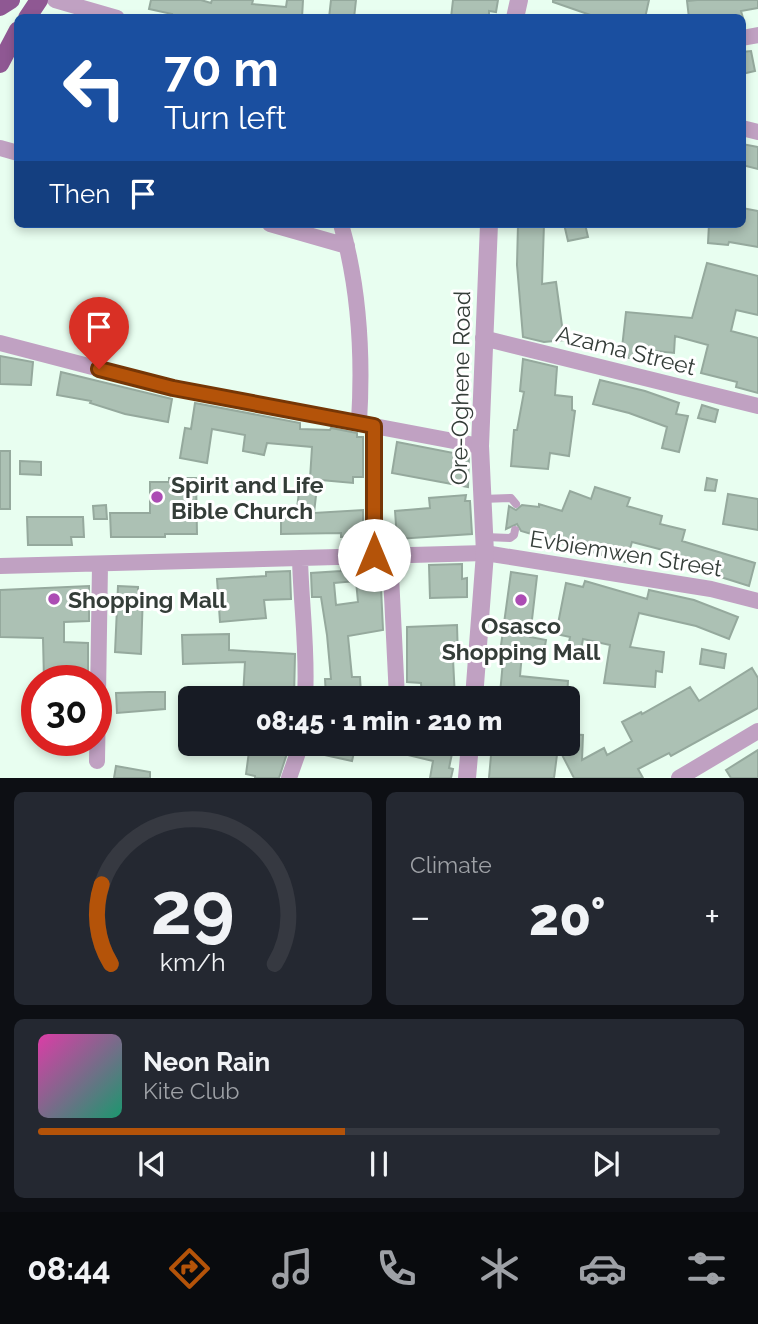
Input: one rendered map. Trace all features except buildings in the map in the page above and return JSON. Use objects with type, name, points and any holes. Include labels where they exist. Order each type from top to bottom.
[{"type":"main road","points":[[0,7],[11,0]]},
{"type":"main road","points":[[0,64],[14,38]]},
{"type":"street","points":[[55,0],[103,14]]},
{"type":"street","points":[[284,228],[347,246]]},
{"type":"street","points":[[342,228],[347,246],[359,338],[396,686]]},
{"type":"street","name":"Ore-Oghene Road","points":[[475,686],[484,545],[480,446],[489,228]]},
{"type":"street","name":"Azama Street","points":[[483,338],[758,407]]},
{"type":"street","points":[[0,343],[173,388],[480,446]]},
{"type":"street","name":"Evbiemwen Street","points":[[0,566],[382,555],[484,545],[711,589],[758,601]]},
{"type":"street","points":[[300,558],[301,609],[307,662],[306,686]]},
{"type":"street","points":[[97,761],[100,565]]},
{"type":"street","points":[[679,778],[758,731]]},
{"type":"street","points":[[289,778],[297,756]]},
{"type":"street","points":[[467,778],[469,756]]},
{"type":"lane","points":[[482,499],[511,498],[516,504]]},
{"type":"lane","points":[[484,545],[510,538],[515,530]]},
{"type":"place","name":"Spirit and Life Bible Church","points":[[157,497]]},
{"type":"place","name":"Shopping Mall","points":[[54,599]]},
{"type":"place","name":"Osasco Shopping Mall","points":[[521,600]]},
{"type":"route","points":[[99,369],[173,388],[374,426],[374,555]]}]
